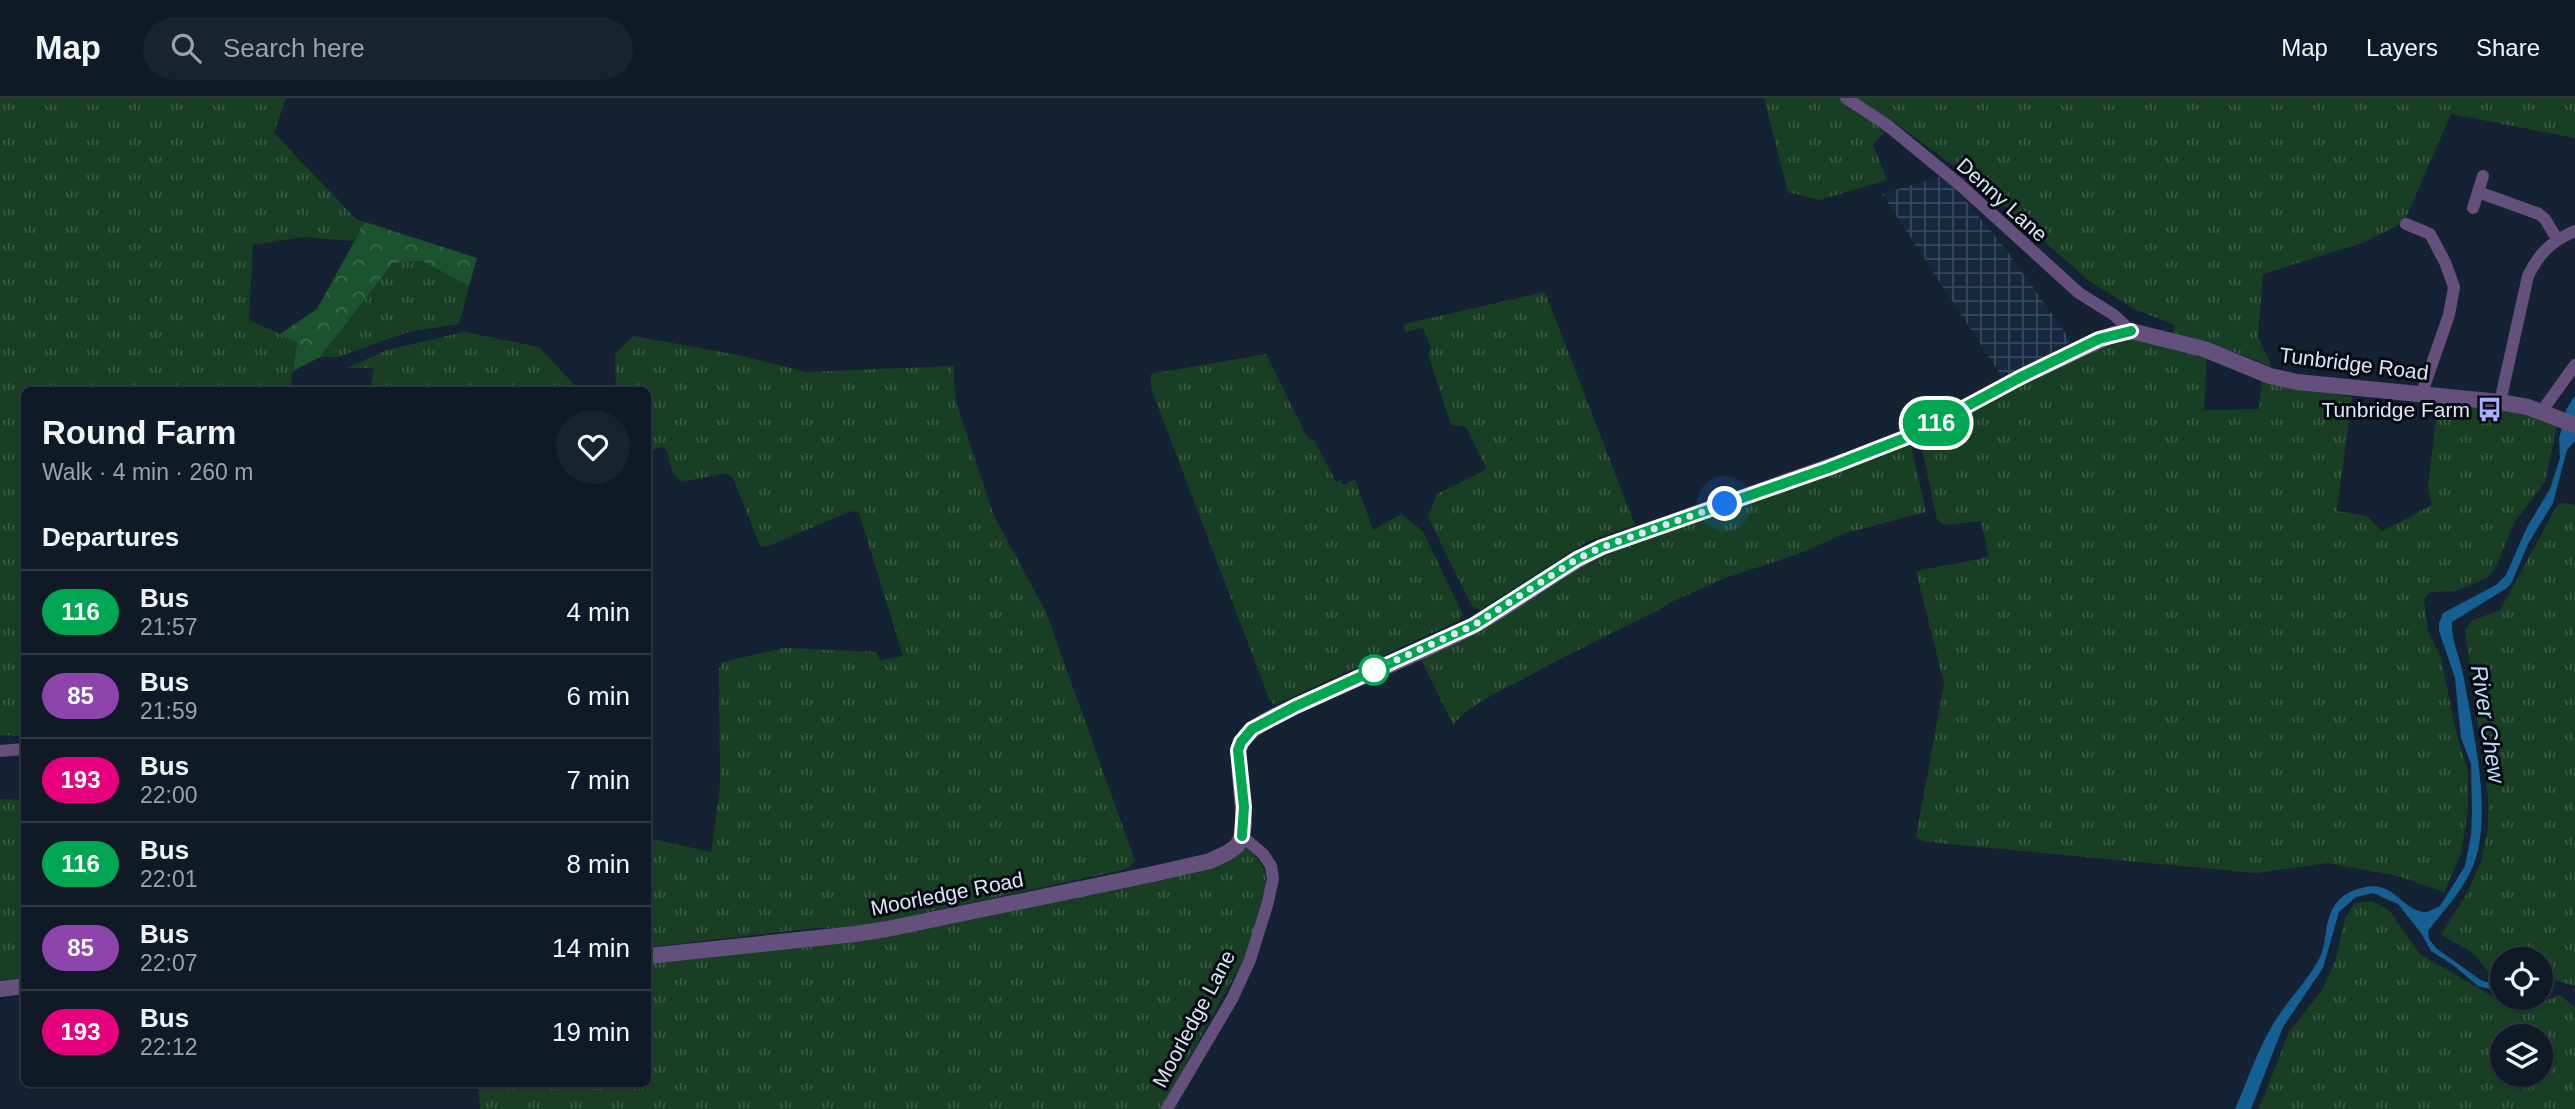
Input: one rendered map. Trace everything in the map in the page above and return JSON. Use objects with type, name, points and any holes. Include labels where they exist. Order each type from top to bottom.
[{"type":"street","name":"Denny Lane","points":[[1846,98],[1887,125],[1959,184],[2079,293],[2113,315],[2131,331]]},
{"type":"street","points":[[2473,208],[2483,176]]},
{"type":"street","points":[[2478,192],[2539,214],[2557,239]]},
{"type":"street","points":[[2406,224],[2430,234],[2445,262],[2454,287],[2449,315],[2421,395]]},
{"type":"street","points":[[2500,402],[2528,276],[2537,258],[2557,239],[2575,231]]},
{"type":"street","name":"Tunbridge Road","points":[[2131,331],[2204,349],[2270,376],[2297,382],[2500,402],[2541,412],[2575,425]]},
{"type":"street","points":[[1242,836],[1244,807],[1238,750],[1252,729],[1296,706],[1474,625],[1577,559],[1602,547],[1828,468],[1915,434],[2099,339],[2131,331]]},
{"type":"street","points":[[2541,412],[2575,365]]},
{"type":"street","points":[[0,751],[21,749]]},
{"type":"street","name":"Moorledge Road","points":[[651,956],[887,929],[1210,861],[1237,846],[1242,836]]},
{"type":"street","name":"Moorledge Lane","points":[[1167,1109],[1232,999],[1250,960],[1268,902],[1273,878],[1271,866],[1263,854],[1242,836]]},
{"type":"street","points":[[0,989],[21,986]]},
{"type":"shaded area","points":[[1941,176],[1961,195],[2007,251],[2071,341],[2004,380],[1882,194]]},
{"type":"green space","points":[[0,98],[286,98],[274,133],[356,219],[365,222],[354,241],[304,237],[253,245],[249,320],[297,342],[290,387],[21,387],[21,736],[0,735]]},
{"type":"green space","points":[[1764,98],[2575,98],[2575,138],[2451,114],[2404,222],[2365,242],[2263,274],[2258,337],[2272,367],[2232,351],[2172,337],[2175,325],[2136,310],[2089,281],[1983,187],[1894,122],[1873,145],[1887,180],[1819,200],[1788,192]]},
{"type":"green space","points":[[365,222],[477,258],[469,286],[422,261],[393,263],[320,357],[293,371],[297,343],[280,334],[317,309]]},
{"type":"green space","points":[[422,261],[469,286],[459,324],[408,332],[338,357],[320,357],[393,263]]},
{"type":"green space","points":[[1545,292],[1635,525],[1588,541],[1480,610],[1472,606],[1428,517],[1437,494],[1487,469],[1465,426],[1451,425],[1428,354],[1431,348],[1423,328],[1405,332],[1404,324]]},
{"type":"green space","points":[[464,332],[539,347],[576,387],[371,387],[374,368],[347,368],[387,350]]},
{"type":"green space","points":[[633,336],[738,355],[807,372],[953,366],[956,402],[994,516],[1046,612],[1135,861],[1127,869],[854,928],[816,928],[651,947],[651,839],[711,852],[720,786],[719,668],[723,662],[784,648],[877,652],[880,660],[903,656],[859,513],[851,511],[766,547],[760,546],[733,478],[726,473],[682,482],[674,474],[665,449],[651,452],[651,387],[616,387],[615,354]]},
{"type":"green space","points":[[2114,339],[2137,339],[2207,356],[2204,410],[2259,409],[2262,379],[2283,386],[2352,397],[2337,511],[2367,516],[2382,531],[2432,505],[2428,486],[2438,402],[2523,412],[2557,425],[2545,482],[2514,523],[2497,565],[2489,577],[2456,591],[2430,592],[2424,600],[2428,631],[2441,657],[2456,732],[2468,772],[2468,809],[2461,854],[2444,892],[2398,876],[2327,863],[2256,873],[1948,844],[1923,841],[1916,837],[1944,684],[1916,571],[1989,557],[1981,521],[1944,525],[1937,520],[1920,439],[1924,434]]},
{"type":"green space","points":[[1266,354],[1308,439],[1314,440],[1336,482],[1341,480],[1343,485],[1355,479],[1373,530],[1401,514],[1423,531],[1462,613],[1460,620],[1275,705],[1270,701],[1151,388],[1151,374]]},
{"type":"green space","points":[[1910,441],[1926,512],[1846,533],[1798,554],[1725,578],[1673,601],[1487,698],[1468,710],[1453,725],[1421,659],[1581,562]]},
{"type":"green space","points":[[2558,504],[2575,505],[2575,986],[2553,980],[2553,947],[2490,947],[2490,973],[2470,951],[2441,934],[2466,895],[2481,862],[2488,827],[2488,796],[2465,632],[2471,621],[2500,610]]},
{"type":"green space","points":[[0,799],[21,800],[21,977],[0,980]]},
{"type":"green space","points":[[1245,846],[1259,860],[1266,874],[1265,890],[1245,957],[1161,1109],[480,1109],[478,1087],[651,1087],[651,959],[827,943]]},
{"type":"green space","points":[[2372,901],[2389,910],[2420,954],[2490,995],[2490,1010],[2553,1010],[2553,998],[2560,995],[2575,1008],[2575,1109],[2259,1109],[2289,1032],[2322,990],[2336,959],[2345,918],[2355,903]]},
{"type":"water","points":[[2575,395],[2575,441],[2567,450],[2553,503],[2528,544],[2512,582],[2507,588],[2452,622],[2480,776],[2481,827],[2478,850],[2467,879],[2428,931],[2429,939],[2436,948],[2482,981],[2490,983],[2490,989],[2478,986],[2431,951],[2421,933],[2398,904],[2373,893],[2356,897],[2339,912],[2323,968],[2283,1027],[2251,1109],[2235,1109],[2272,1026],[2318,961],[2331,912],[2340,899],[2350,892],[2373,886],[2390,891],[2418,911],[2427,912],[2440,906],[2465,866],[2471,835],[2471,764],[2461,738],[2455,678],[2439,631],[2439,623],[2443,613],[2496,585],[2506,575],[2527,527],[2550,489],[2560,458],[2559,439],[2566,410]]},
{"type":"bus line","name":"116","points":[[1242,836],[1244,807],[1237,760],[1241,742],[1252,729],[1296,706],[1474,625],[1577,559],[1602,547],[1828,468],[1915,434],[2099,339],[2131,331]]},
{"type":"place","name":"Tunbridge Farm","points":[[2490,410]]},
{"type":"route","points":[[1374,670],[1474,625],[1577,559],[1602,547],[1725,504]]},
{"type":"water label","name":"River Chew","points":[[2488,724]]}]
